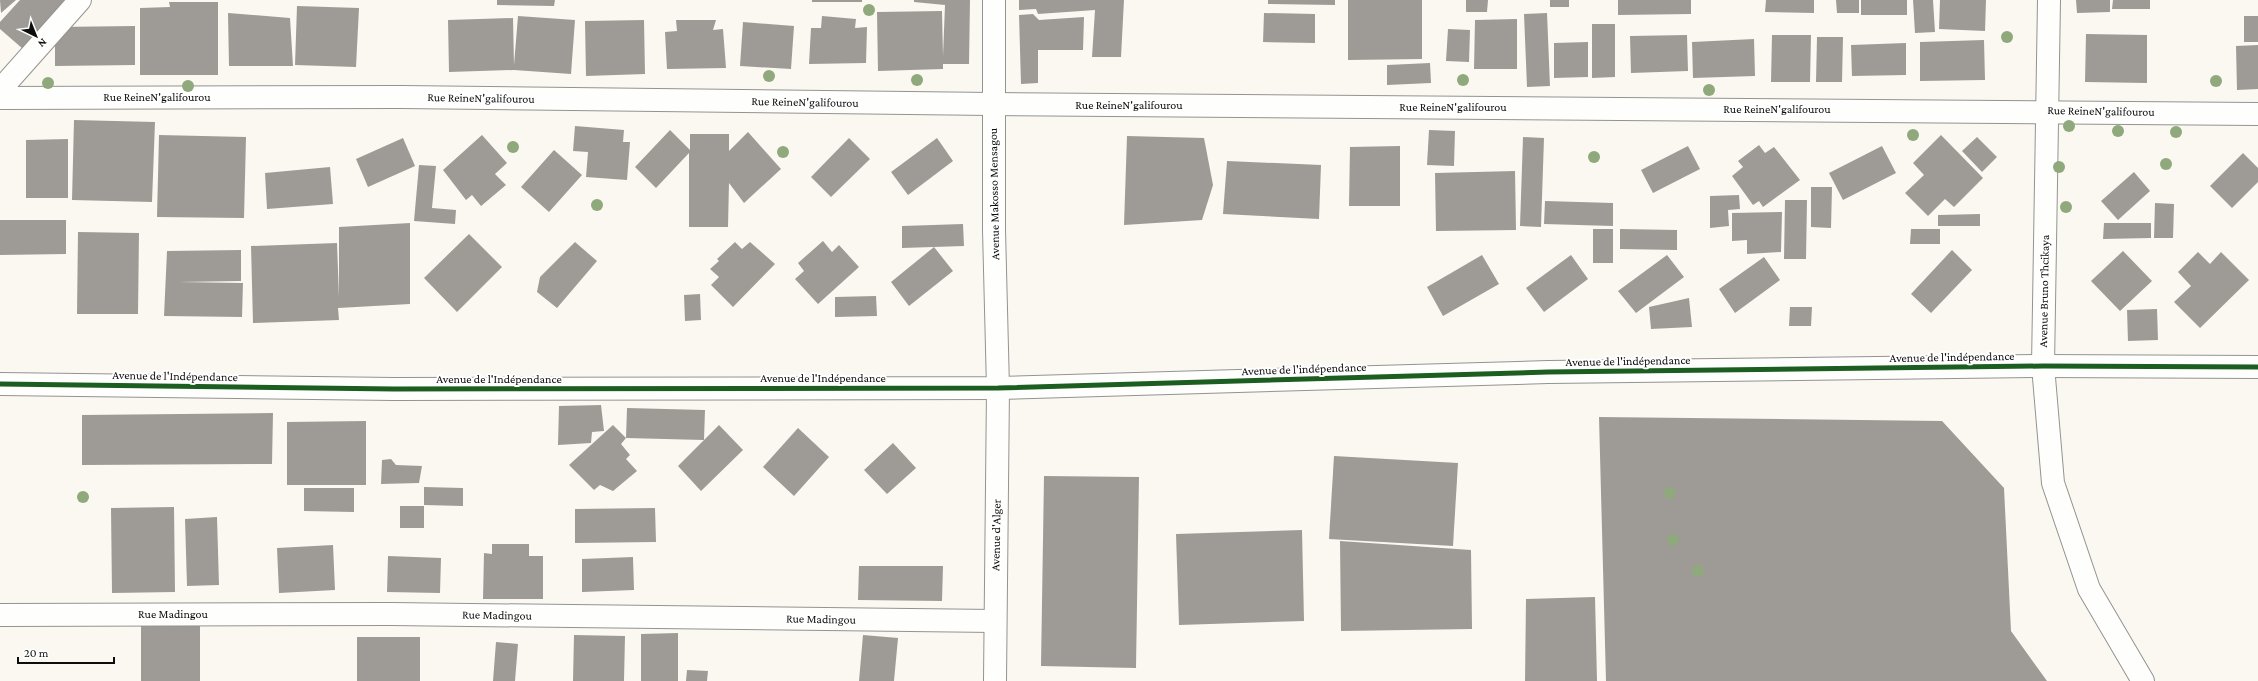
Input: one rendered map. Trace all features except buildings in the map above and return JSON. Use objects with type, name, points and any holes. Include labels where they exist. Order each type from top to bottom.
[{"type":"street","points":[[0,90],[80,0]]},
{"type":"street","name":"Avenue Makosso Mensagou","points":[[994,0],[992,104],[998,388]]},
{"type":"street","name":"Avenue Bruno Thcikaya","points":[[2049,0],[2043,366],[2053,483],[2089,589],[2143,681]]},
{"type":"street","name":"Rue ReineN'galifourou","points":[[0,98],[401,97],[992,104],[2047,111],[2258,114]]},
{"type":"street","name":"Avenue de l'indépendance","points":[[998,388],[1548,372],[2043,366],[2258,367]]},
{"type":"street","name":"Avenue de l'Indépendance","points":[[0,384],[394,389],[998,388]]},
{"type":"street","name":"Avenue d'Alger","points":[[995,681],[998,388]]},
{"type":"street","name":"Rue Madingou","points":[[0,615],[392,614],[995,621]]},
{"type":"cycle path","points":[[0,384],[394,389],[998,388],[1548,372],[2043,366],[2258,367]]}]
